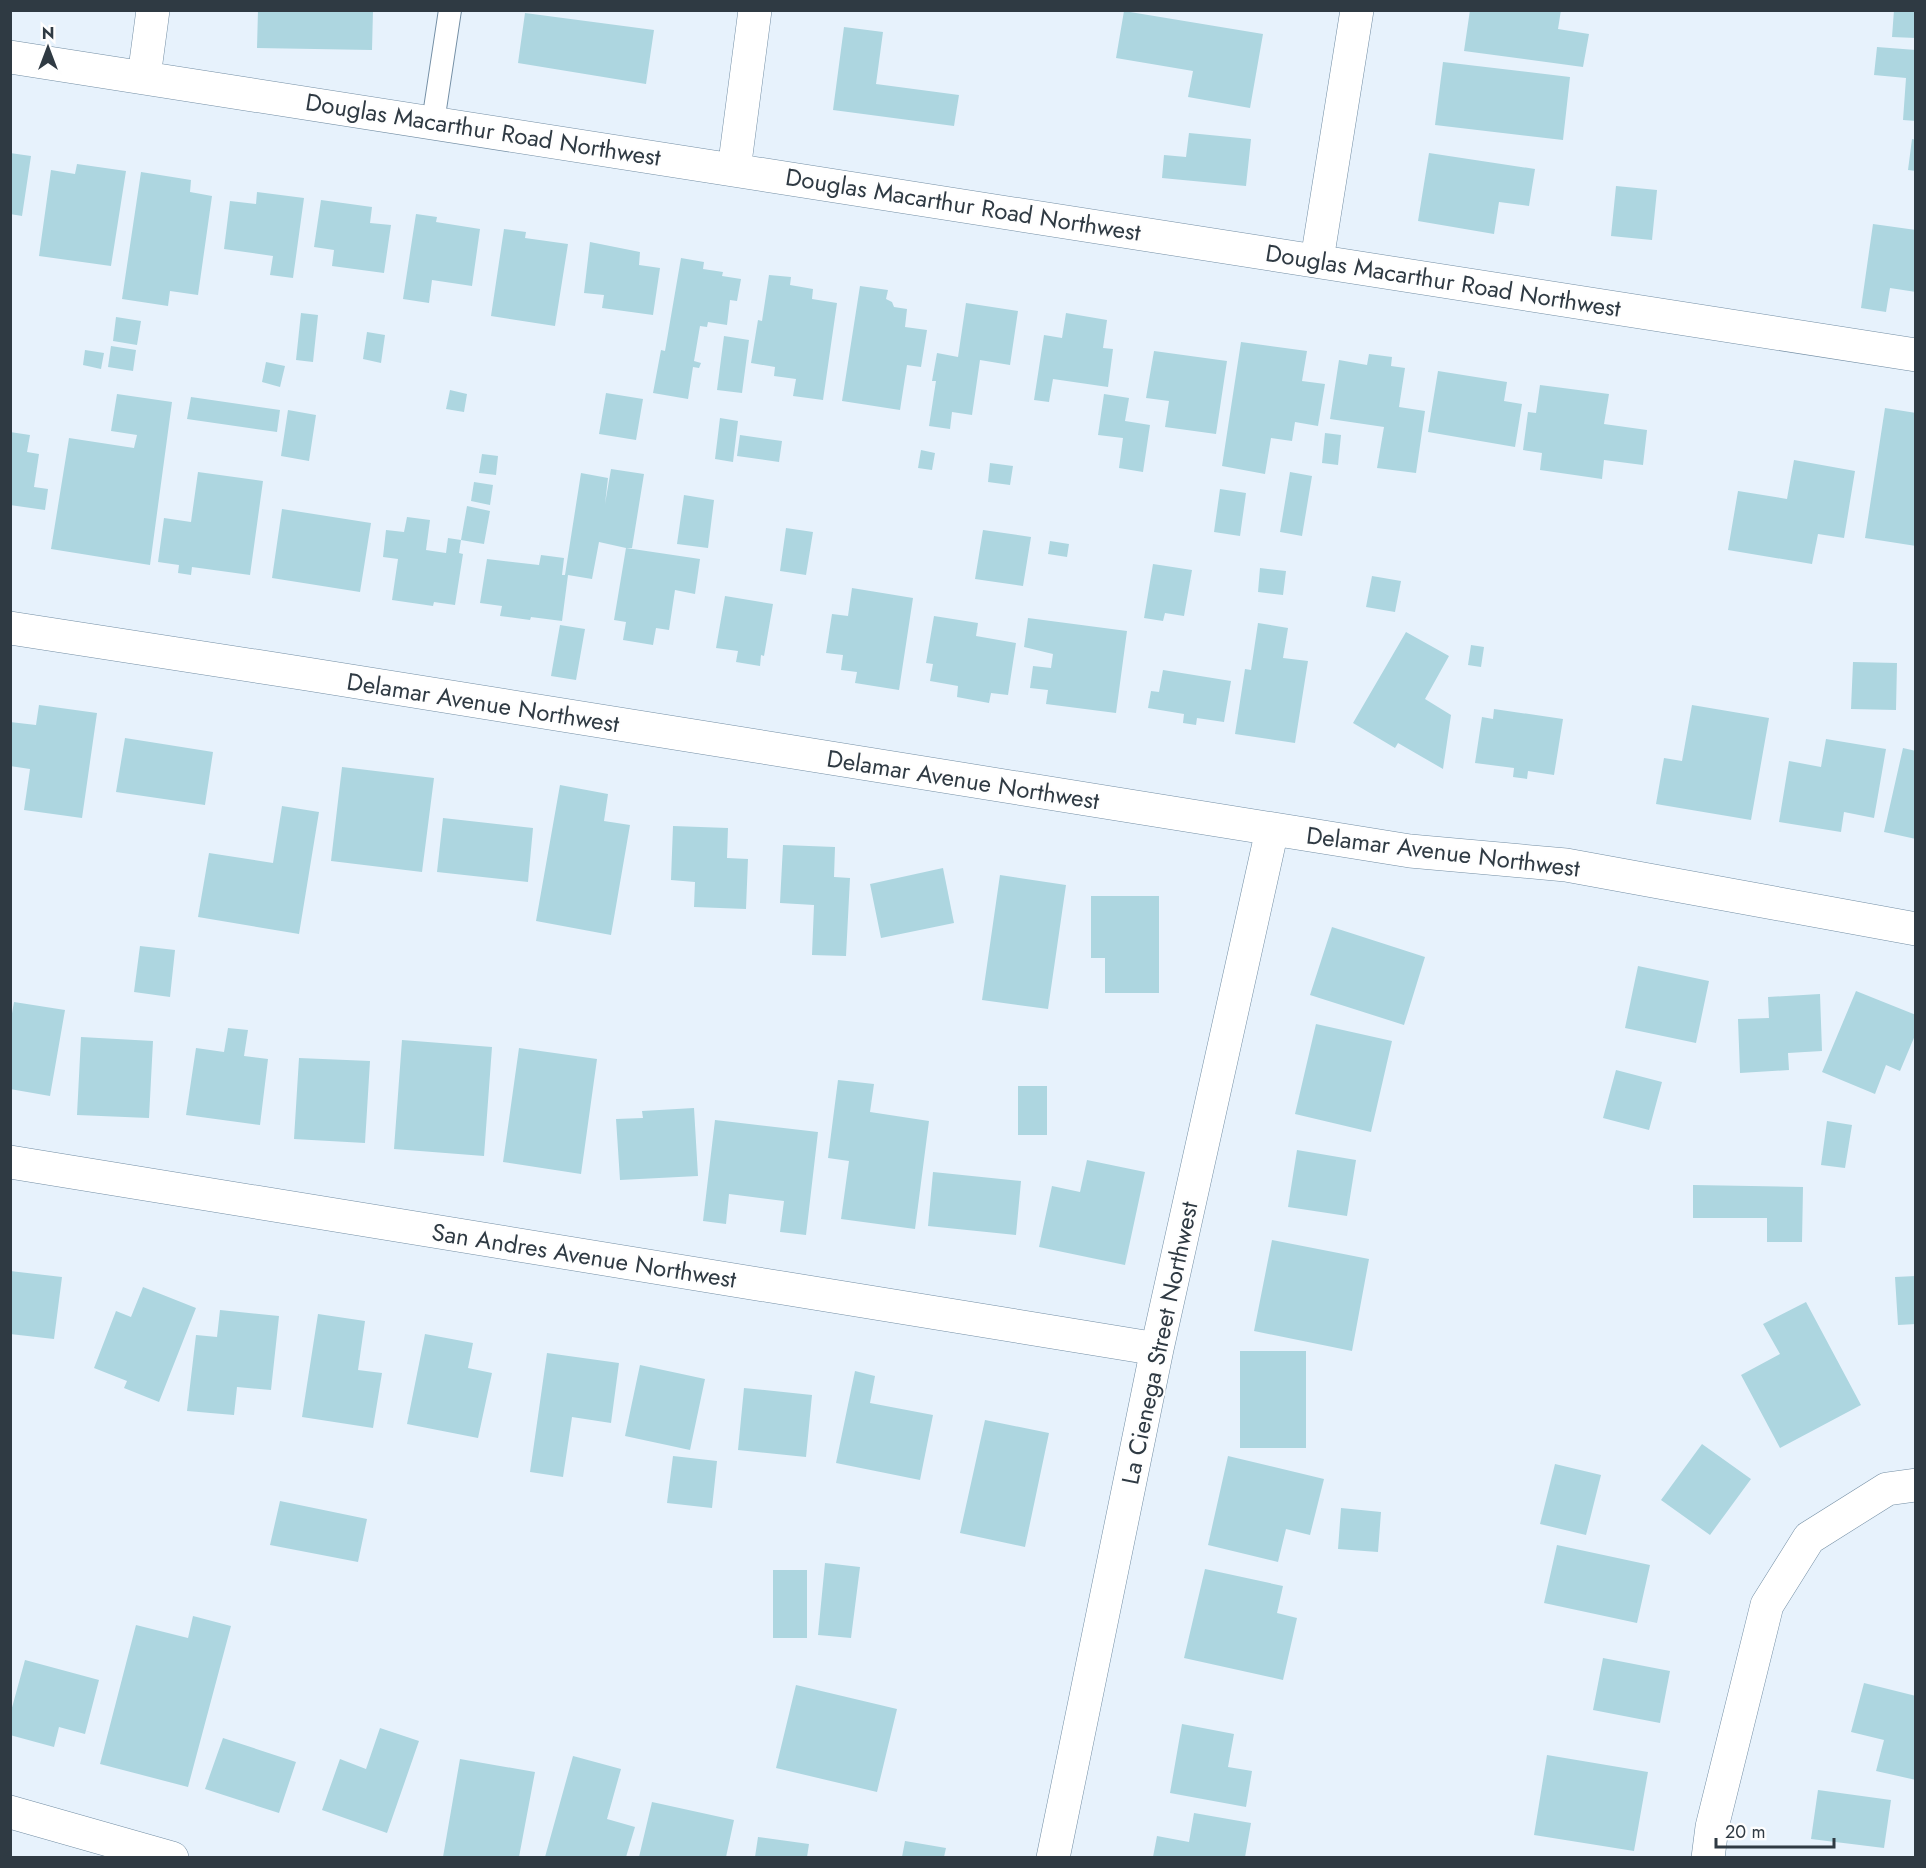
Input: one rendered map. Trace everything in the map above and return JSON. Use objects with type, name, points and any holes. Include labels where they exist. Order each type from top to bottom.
[{"type":"street","points":[[144,77],[153,10]]},
{"type":"street","points":[[734,170],[755,10]]},
{"type":"street","points":[[1317,260],[1357,10]]},
{"type":"street","name":"Douglas Macarthur Road Northwest","points":[[10,57],[1916,355]]},
{"type":"street","name":"Delamar Avenue Northwest","points":[[10,628],[1272,830],[1410,851],[1566,865],[1916,929]]},
{"type":"street","name":"La Cienega Street Northwest","points":[[1053,1857],[1157,1349],[1272,830]]},
{"type":"street","name":"San Andres Avenue Northwest","points":[[10,1162],[1157,1349]]},
{"type":"street","points":[[1708,1857],[1712,1827],[1767,1605],[1809,1538],[1901,1487]]},
{"type":"street","points":[[10,1812],[172,1857]]},
{"type":"lane","points":[[433,122],[450,10]]},
{"type":"building","points":[[258,10],[373,10],[372,50],[257,48]]},
{"type":"building","points":[[1470,10],[1561,10],[1558,29],[1589,34],[1583,67],[1464,51]]},
{"type":"building","points":[[1894,10],[1916,10],[1916,38],[1892,37]]},
{"type":"building","points":[[1124,11],[1263,34],[1250,108],[1188,97],[1193,71],[1116,58]]},
{"type":"building","points":[[525,13],[654,30],[646,84],[518,63]]},
{"type":"building","points":[[844,27],[883,32],[876,84],[959,95],[954,126],[833,110]]},
{"type":"building","points":[[1877,47],[1916,50],[1916,121],[1903,120],[1906,78],[1874,75]]},
{"type":"building","points":[[1443,62],[1570,77],[1563,140],[1435,125]]},
{"type":"building","points":[[1189,133],[1251,139],[1246,186],[1162,178],[1164,155],[1186,157]]},
{"type":"building","points":[[1912,139],[1916,140],[1916,171],[1908,170]]},
{"type":"building","points":[[10,153],[31,156],[22,216],[10,214]]},
{"type":"building","points":[[1429,153],[1535,169],[1529,206],[1499,202],[1494,234],[1418,221]]},
{"type":"building","points":[[77,164],[126,171],[111,266],[39,256],[51,170],[75,174]]},
{"type":"building","points":[[141,172],[191,180],[190,192],[212,196],[198,295],[170,291],[168,306],[122,299]]},
{"type":"building","points":[[1616,186],[1657,190],[1652,240],[1611,236]]},
{"type":"building","points":[[257,192],[304,198],[293,278],[270,275],[273,256],[224,249],[230,201],[256,204]]},
{"type":"building","points":[[321,200],[372,207],[370,223],[391,225],[384,273],[332,266],[334,250],[314,247]]},
{"type":"building","points":[[416,214],[437,217],[436,222],[480,229],[472,286],[432,280],[429,303],[403,299]]},
{"type":"building","points":[[1873,224],[1916,230],[1916,292],[1890,288],[1886,312],[1861,308]]},
{"type":"building","points":[[504,229],[526,232],[525,238],[568,244],[555,326],[491,316]]},
{"type":"building","points":[[590,242],[640,252],[639,265],[660,268],[653,315],[602,308],[604,295],[584,293]]},
{"type":"building","points":[[681,258],[704,262],[703,269],[723,272],[722,276],[741,279],[737,301],[730,300],[727,325],[708,322],[707,327],[700,326],[694,361],[701,363],[699,368],[693,367],[688,399],[653,393],[661,350],[665,351]]},
{"type":"building","points":[[769,275],[791,277],[790,285],[813,289],[812,299],[837,303],[823,400],[793,396],[796,379],[774,376],[775,367],[751,363],[758,320],[762,321]]},
{"type":"building","points":[[860,286],[888,290],[886,299],[892,302],[894,307],[907,309],[905,327],[927,330],[921,367],[907,365],[900,410],[842,401]]},
{"type":"building","points":[[966,303],[1018,311],[1010,365],[980,360],[972,415],[952,412],[950,429],[929,426],[936,381],[932,381],[937,353],[958,357]]},
{"type":"building","points":[[301,313],[318,315],[313,362],[296,360]]},
{"type":"building","points":[[1066,313],[1107,320],[1103,348],[1113,349],[1108,387],[1053,379],[1049,402],[1034,400],[1044,335],[1062,338]]},
{"type":"building","points":[[116,317],[141,321],[137,345],[113,341]]},
{"type":"building","points":[[367,332],[385,335],[381,363],[363,359]]},
{"type":"building","points":[[724,336],[749,340],[742,393],[717,390]]},
{"type":"building","points":[[1241,342],[1307,351],[1302,381],[1325,384],[1318,426],[1295,422],[1292,441],[1271,438],[1265,474],[1222,466]]},
{"type":"building","points":[[111,346],[136,350],[133,371],[108,367]]},
{"type":"building","points":[[85,350],[104,353],[101,369],[83,365]]},
{"type":"building","points":[[1154,351],[1227,361],[1216,434],[1165,427],[1169,401],[1146,398]]},
{"type":"building","points":[[1369,354],[1392,357],[1391,366],[1405,368],[1399,407],[1425,411],[1416,473],[1377,468],[1384,427],[1330,419],[1339,360],[1367,365]]},
{"type":"building","points":[[266,362],[285,366],[280,387],[262,382]]},
{"type":"building","points":[[1438,371],[1507,382],[1504,401],[1522,404],[1515,447],[1428,432]]},
{"type":"building","points":[[1540,385],[1609,394],[1604,424],[1647,430],[1643,465],[1604,460],[1602,479],[1540,470],[1542,453],[1523,450],[1528,412],[1536,413]]},
{"type":"building","points":[[450,390],[467,394],[464,412],[446,409]]},
{"type":"building","points":[[606,393],[643,399],[636,440],[599,434]]},
{"type":"building","points":[[117,394],[172,402],[150,565],[51,549],[69,438],[134,448],[137,435],[111,431]]},
{"type":"building","points":[[1104,394],[1129,398],[1125,421],[1150,425],[1143,472],[1119,468],[1123,438],[1098,435]]},
{"type":"building","points":[[191,397],[280,410],[277,432],[187,419]]},
{"type":"building","points":[[1885,408],[1916,413],[1916,546],[1865,538]]},
{"type":"building","points":[[288,410],[316,415],[309,461],[281,456]]},
{"type":"building","points":[[720,418],[738,421],[733,462],[715,459]]},
{"type":"building","points":[[10,432],[30,435],[27,452],[39,454],[34,487],[48,489],[45,510],[10,505]]},
{"type":"building","points":[[1325,433],[1341,435],[1338,465],[1322,463]]},
{"type":"building","points":[[740,435],[782,441],[779,462],[737,456]]},
{"type":"building","points":[[921,450],[935,453],[932,470],[918,468]]},
{"type":"building","points":[[482,454],[498,456],[496,475],[479,473]]},
{"type":"building","points":[[1794,460],[1855,471],[1844,538],[1818,534],[1812,564],[1728,550],[1738,491],[1787,499]]},
{"type":"building","points":[[990,463],[1013,466],[1010,485],[988,482]]},
{"type":"building","points":[[611,469],[644,474],[632,548],[599,542],[592,579],[568,575],[562,621],[500,616],[502,606],[480,603],[487,559],[539,565],[541,555],[564,558],[562,575],[565,575],[581,473],[608,478],[605,504]]},
{"type":"building","points":[[198,472],[263,481],[250,575],[192,567],[191,575],[178,573],[179,565],[158,562],[164,518],[191,522]]},
{"type":"building","points":[[1290,472],[1312,476],[1302,536],[1280,532]]},
{"type":"building","points":[[474,482],[493,485],[490,505],[471,501]]},
{"type":"building","points":[[1220,489],[1246,493],[1240,536],[1214,532]]},
{"type":"building","points":[[684,495],[714,500],[708,548],[677,544]]},
{"type":"building","points":[[467,506],[490,511],[484,544],[461,540]]},
{"type":"building","points":[[282,509],[371,523],[360,592],[272,578]]},
{"type":"building","points":[[407,517],[430,520],[426,550],[446,553],[448,538],[461,540],[459,553],[463,554],[455,605],[434,602],[433,606],[392,600],[398,559],[383,557],[386,530],[404,532]]},
{"type":"building","points":[[786,528],[813,532],[806,575],[780,571]]},
{"type":"building","points":[[983,530],[1031,537],[1023,586],[975,579]]},
{"type":"building","points":[[1050,541],[1069,544],[1067,557],[1048,554]]},
{"type":"building","points":[[626,548],[700,559],[695,594],[675,590],[669,630],[656,628],[653,645],[623,640],[626,622],[614,620]]},
{"type":"building","points":[[1153,564],[1192,570],[1184,616],[1165,613],[1163,621],[1144,618]]},
{"type":"building","points":[[1260,568],[1286,571],[1283,595],[1258,592]]},
{"type":"building","points":[[1372,576],[1401,581],[1395,612],[1366,607]]},
{"type":"building","points":[[852,588],[913,598],[899,690],[855,683],[857,672],[841,670],[843,655],[826,653],[832,614],[848,616]]},
{"type":"building","points":[[725,596],[773,604],[764,656],[761,655],[760,666],[736,662],[738,651],[716,648]]},
{"type":"building","points":[[934,616],[978,623],[976,636],[1016,643],[1008,695],[991,693],[989,703],[957,697],[958,686],[930,681],[933,664],[926,663]]},
{"type":"building","points":[[1028,618],[1127,631],[1116,713],[1046,704],[1048,690],[1030,688],[1033,666],[1051,668],[1053,654],[1024,647]]},
{"type":"building","points":[[1258,623],[1288,628],[1283,658],[1308,661],[1295,743],[1235,734],[1245,669],[1251,670]]},
{"type":"building","points":[[560,625],[585,629],[576,680],[551,676]]},
{"type":"building","points":[[1406,632],[1449,656],[1425,699],[1451,715],[1443,769],[1398,743],[1395,748],[1353,723]]},
{"type":"building","points":[[1471,645],[1484,647],[1481,667],[1468,665]]},
{"type":"building","points":[[1853,662],[1897,663],[1896,710],[1851,709]]},
{"type":"building","points":[[1163,670],[1231,681],[1224,722],[1197,718],[1196,725],[1183,723],[1184,714],[1148,708],[1151,691],[1159,692]]},
{"type":"building","points":[[39,705],[97,713],[82,818],[24,810],[30,769],[10,766],[10,722],[36,725]]},
{"type":"building","points":[[1692,705],[1769,718],[1751,820],[1656,804],[1664,758],[1682,761]]},
{"type":"building","points":[[1494,709],[1563,719],[1554,775],[1528,771],[1527,779],[1513,777],[1514,768],[1475,763],[1482,717],[1493,719]]},
{"type":"building","points":[[125,738],[213,752],[205,805],[116,792]]},
{"type":"building","points":[[1826,739],[1886,749],[1874,818],[1844,812],[1841,832],[1779,822],[1789,761],[1821,767]]},
{"type":"building","points":[[1903,748],[1916,751],[1916,839],[1884,832]]},
{"type":"building","points":[[342,767],[434,778],[422,872],[331,861]]},
{"type":"building","points":[[560,785],[608,794],[604,821],[630,825],[611,935],[536,921]]},
{"type":"building","points":[[282,806],[319,812],[299,934],[198,917],[209,853],[273,863]]},
{"type":"building","points":[[443,818],[533,828],[528,882],[437,872]]},
{"type":"building","points":[[673,826],[728,828],[727,858],[748,859],[746,909],[694,907],[695,882],[671,880]]},
{"type":"building","points":[[783,845],[835,847],[834,877],[850,878],[846,956],[812,955],[814,905],[780,903]]},
{"type":"building","points":[[943,868],[954,923],[881,938],[870,884]]},
{"type":"building","points":[[1000,875],[1066,885],[1048,1009],[982,1000]]},
{"type":"building","points":[[1091,896],[1159,896],[1159,993],[1105,993],[1105,958],[1091,958]]},
{"type":"building","points":[[1332,927],[1425,957],[1404,1025],[1310,995]]},
{"type":"building","points":[[140,946],[175,950],[170,997],[134,992]]},
{"type":"building","points":[[1638,966],[1709,981],[1696,1043],[1625,1028]]},
{"type":"building","points":[[1856,991],[1916,1015],[1916,1033],[1900,1071],[1886,1065],[1875,1094],[1822,1072]]},
{"type":"building","points":[[1820,994],[1822,1051],[1788,1053],[1789,1070],[1740,1073],[1738,1019],[1769,1018],[1768,997]]},
{"type":"building","points":[[14,1002],[65,1010],[50,1096],[10,1089],[10,1025]]},
{"type":"building","points":[[1316,1024],[1392,1041],[1371,1132],[1295,1114]]},
{"type":"building","points":[[228,1028],[248,1030],[244,1056],[268,1059],[260,1125],[186,1115],[196,1048],[224,1052]]},
{"type":"building","points":[[81,1037],[153,1041],[149,1118],[77,1115]]},
{"type":"building","points":[[402,1040],[492,1047],[484,1156],[394,1149]]},
{"type":"building","points":[[519,1048],[597,1059],[581,1174],[503,1162]]},
{"type":"building","points":[[299,1058],[370,1061],[365,1143],[294,1139]]},
{"type":"building","points":[[1616,1070],[1662,1082],[1649,1130],[1603,1118]]},
{"type":"building","points":[[838,1080],[874,1084],[870,1112],[929,1121],[915,1229],[841,1219],[849,1161],[828,1158]]},
{"type":"building","points":[[1018,1086],[1047,1086],[1047,1135],[1018,1135]]},
{"type":"building","points":[[694,1108],[698,1176],[620,1180],[616,1119],[643,1118],[642,1111]]},
{"type":"building","points":[[715,1120],[818,1132],[806,1235],[780,1232],[784,1201],[729,1194],[726,1224],[703,1221]]},
{"type":"building","points":[[1827,1121],[1852,1125],[1845,1168],[1821,1165]]},
{"type":"building","points":[[1297,1150],[1356,1160],[1347,1216],[1288,1207]]},
{"type":"building","points":[[1087,1160],[1145,1172],[1125,1265],[1039,1247],[1052,1186],[1080,1192]]},
{"type":"building","points":[[933,1172],[1021,1181],[1016,1235],[928,1226]]},
{"type":"building","points":[[1693,1185],[1803,1187],[1802,1242],[1767,1242],[1767,1218],[1693,1218]]},
{"type":"building","points":[[1272,1240],[1369,1259],[1352,1351],[1254,1331]]},
{"type":"building","points":[[10,1271],[62,1277],[54,1339],[10,1334]]},
{"type":"building","points":[[1916,1276],[1916,1324],[1898,1325],[1895,1277]]},
{"type":"building","points":[[143,1287],[196,1308],[159,1402],[124,1388],[127,1381],[94,1368],[116,1311],[131,1317]]},
{"type":"building","points":[[1806,1302],[1861,1405],[1780,1448],[1741,1375],[1780,1354],[1763,1324]]},
{"type":"building","points":[[220,1310],[279,1316],[271,1390],[237,1387],[234,1415],[187,1411],[196,1335],[217,1337]]},
{"type":"building","points":[[318,1314],[365,1321],[358,1370],[382,1373],[373,1428],[302,1417]]},
{"type":"building","points":[[425,1334],[473,1343],[468,1368],[492,1373],[478,1438],[407,1424]]},
{"type":"building","points":[[1240,1351],[1306,1351],[1306,1448],[1240,1448]]},
{"type":"building","points":[[547,1353],[619,1363],[611,1423],[572,1417],[563,1477],[530,1472]]},
{"type":"building","points":[[640,1365],[705,1379],[690,1450],[625,1436]]},
{"type":"building","points":[[855,1371],[875,1376],[870,1403],[933,1415],[920,1480],[836,1463]]},
{"type":"building","points":[[744,1388],[812,1395],[806,1457],[738,1450]]},
{"type":"building","points":[[985,1420],[1049,1433],[1025,1547],[960,1533]]},
{"type":"building","points":[[1702,1444],[1751,1479],[1710,1535],[1661,1500]]},
{"type":"building","points":[[673,1456],[717,1461],[712,1508],[667,1503]]},
{"type":"building","points":[[1228,1456],[1324,1479],[1310,1535],[1286,1529],[1278,1562],[1208,1545]]},
{"type":"building","points":[[1555,1464],[1601,1475],[1586,1535],[1540,1524]]},
{"type":"building","points":[[280,1501],[367,1519],[358,1562],[270,1545]]},
{"type":"building","points":[[1341,1508],[1381,1512],[1378,1552],[1338,1549]]},
{"type":"building","points":[[1557,1545],[1650,1565],[1637,1623],[1544,1603]]},
{"type":"building","points":[[825,1563],[860,1567],[851,1638],[818,1635]]},
{"type":"building","points":[[1205,1569],[1283,1586],[1277,1613],[1297,1618],[1283,1680],[1184,1658]]},
{"type":"building","points":[[773,1570],[807,1570],[807,1638],[773,1638]]},
{"type":"building","points":[[193,1616],[231,1626],[188,1787],[100,1764],[136,1625],[188,1638]]},
{"type":"building","points":[[1603,1658],[1670,1671],[1660,1723],[1593,1710]]},
{"type":"building","points":[[25,1660],[99,1680],[85,1734],[59,1727],[54,1747],[10,1735],[10,1715]]},
{"type":"building","points":[[1864,1683],[1916,1696],[1916,1780],[1876,1771],[1884,1740],[1851,1732]]},
{"type":"building","points":[[796,1685],[897,1709],[877,1792],[776,1768]]},
{"type":"building","points":[[1182,1724],[1234,1734],[1228,1767],[1252,1771],[1246,1807],[1170,1793]]},
{"type":"building","points":[[380,1728],[419,1741],[387,1833],[322,1810],[340,1759],[366,1769]]},
{"type":"building","points":[[223,1738],[296,1762],[279,1813],[205,1789]]},
{"type":"building","points":[[1547,1755],[1648,1772],[1634,1851],[1534,1835]]},
{"type":"building","points":[[573,1756],[621,1769],[607,1819],[635,1827],[626,1857],[545,1857]]},
{"type":"building","points":[[460,1759],[535,1772],[519,1857],[443,1857]]},
{"type":"building","points":[[1818,1790],[1891,1800],[1884,1848],[1811,1839]]},
{"type":"building","points":[[652,1802],[734,1820],[726,1857],[639,1857]]},
{"type":"building","points":[[1194,1813],[1251,1823],[1245,1857],[1153,1857],[1157,1836],[1189,1842]]},
{"type":"building","points":[[758,1837],[809,1844],[807,1857],[755,1857]]},
{"type":"building","points":[[905,1841],[946,1848],[944,1857],[902,1857]]}]
